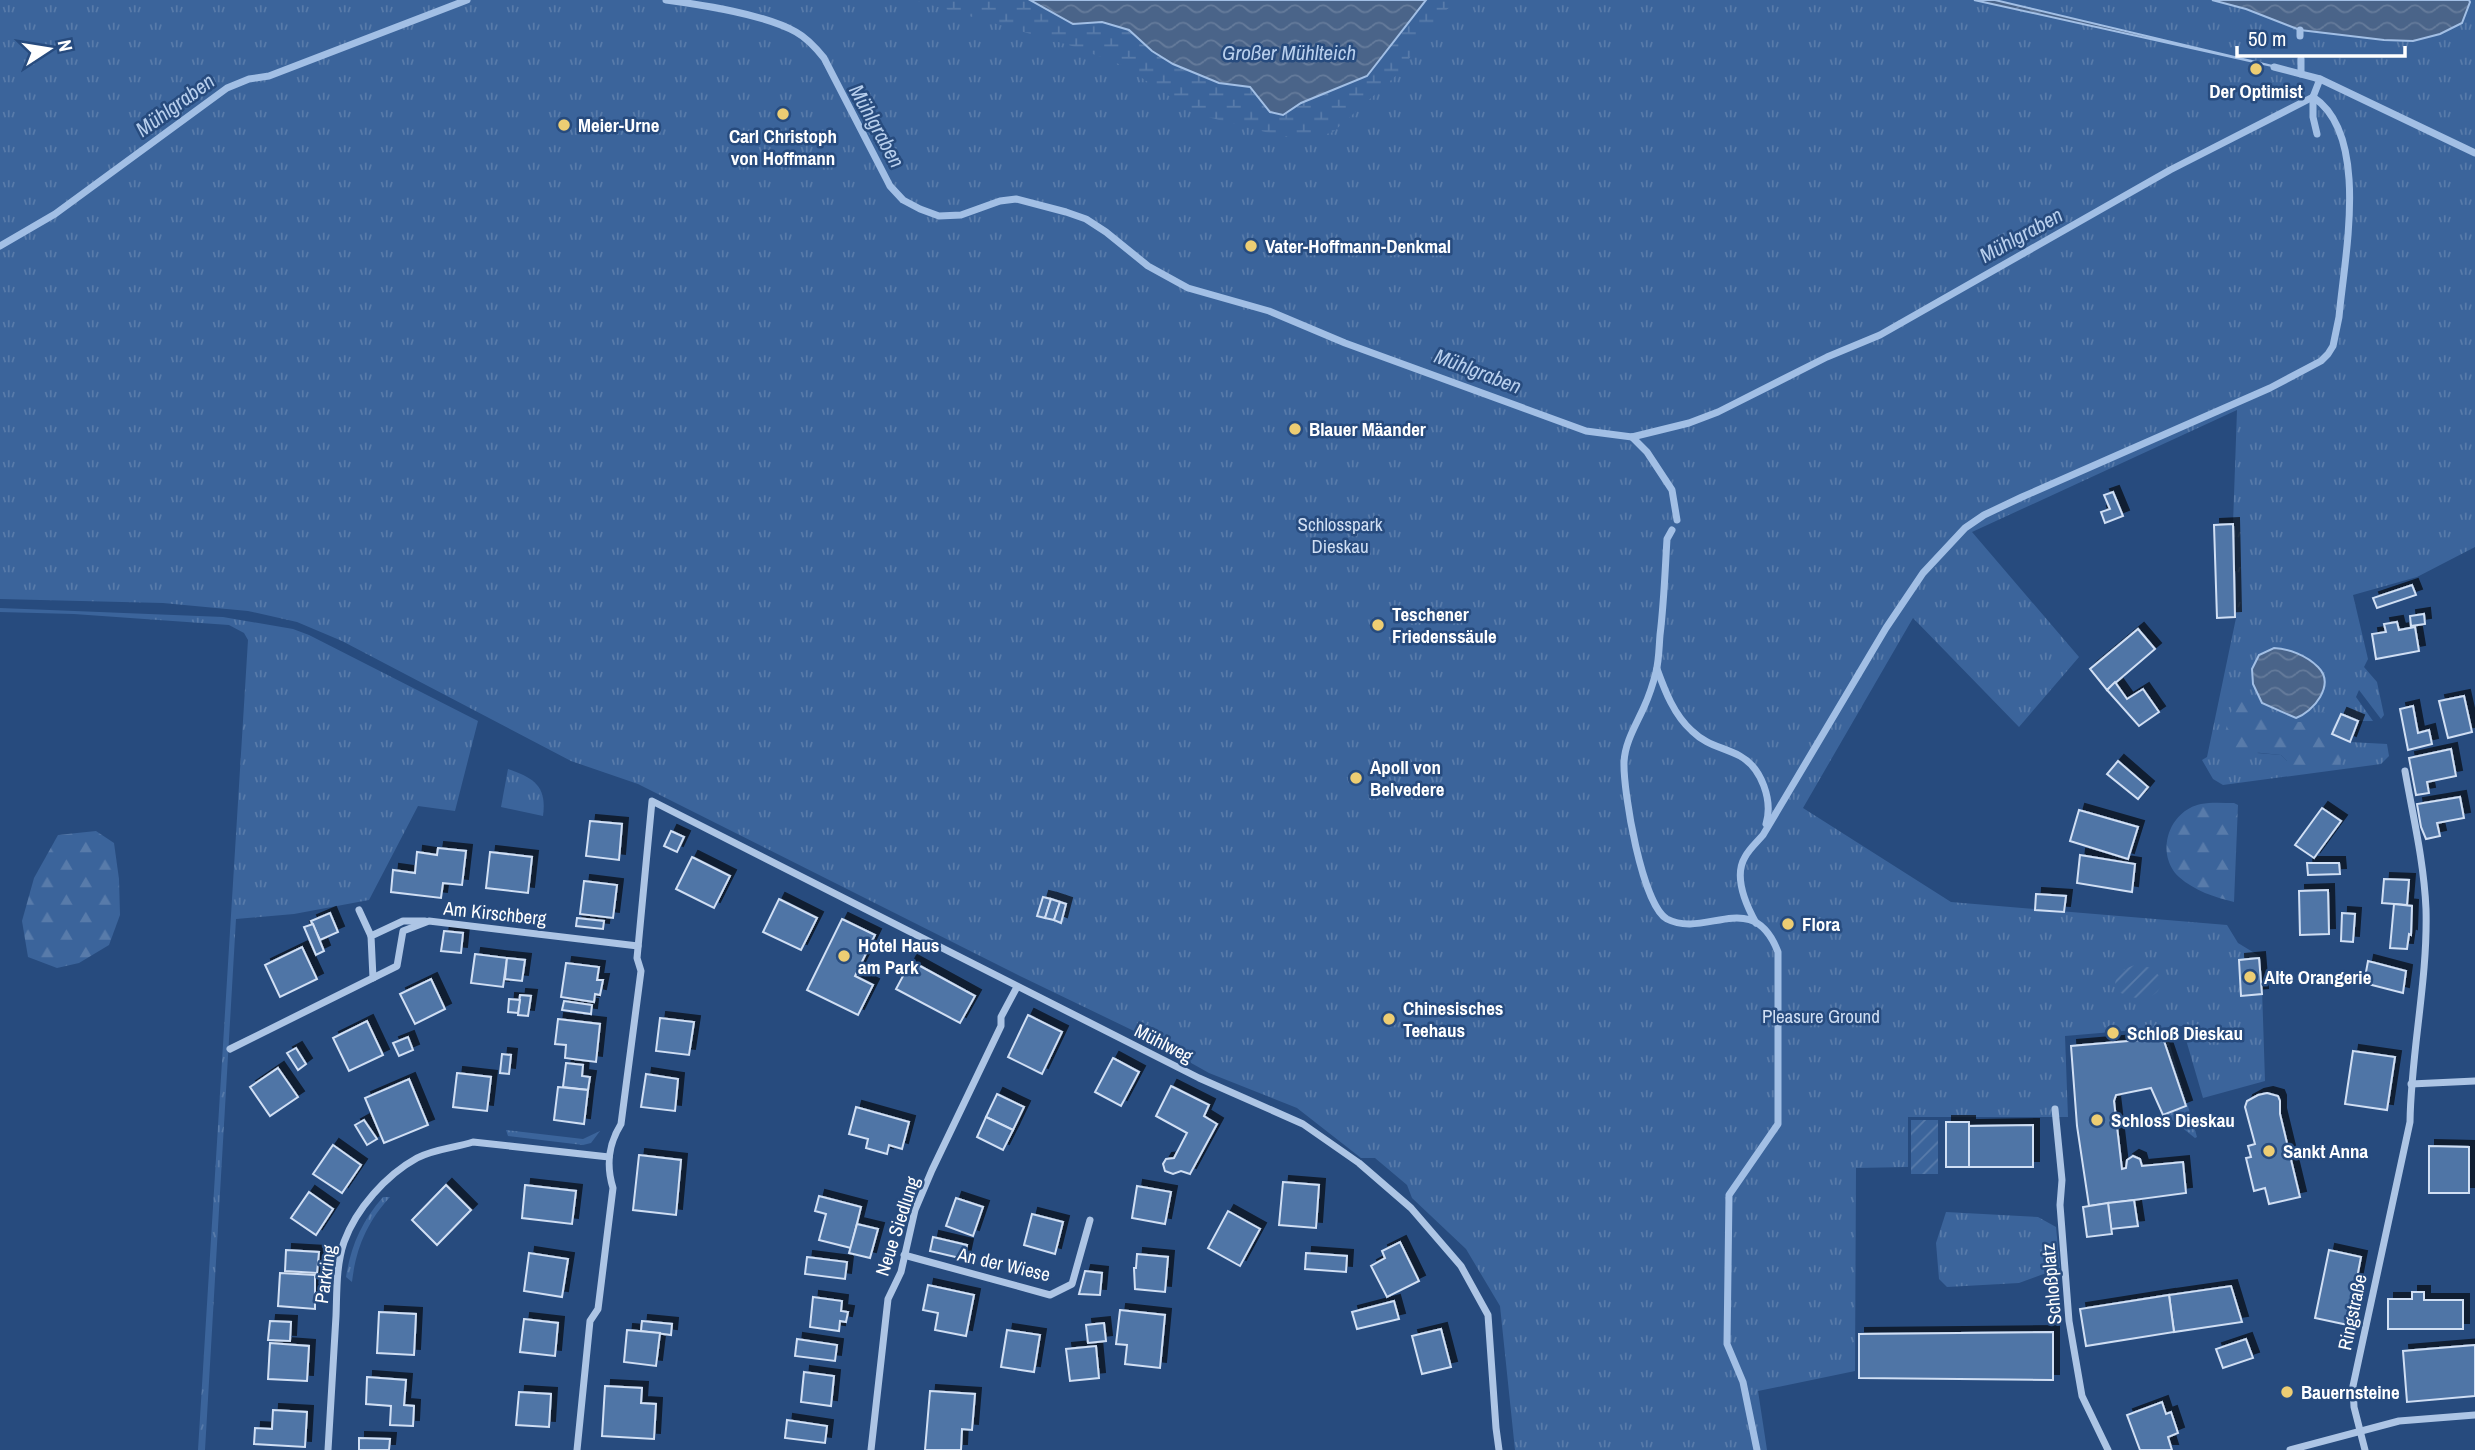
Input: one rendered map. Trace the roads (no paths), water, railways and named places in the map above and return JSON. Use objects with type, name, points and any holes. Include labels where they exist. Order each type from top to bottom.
[{"type":"street","name":"Ringstraße","points":[[2365,1450],[2354,1407],[2353,1386],[2410,1122],[2411,1084],[2424,960],[2426,908],[2420,854],[2405,771]]},
{"type":"street","name":"Mühlweg","points":[[638,946],[652,801],[1199,1078],[1303,1124],[1359,1163],[1411,1208],[1461,1266],[1488,1315],[1499,1450]]},
{"type":"street","points":[[359,910],[371,936],[373,978]]},
{"type":"street","points":[[371,936],[403,921],[429,921]]},
{"type":"street","name":"Am Kirschberg","points":[[230,1049],[397,966],[403,931],[429,921],[638,946]]},
{"type":"street","points":[[578,1450],[590,1321],[598,1309],[613,1188],[608,1172],[609,1157],[612,1139],[621,1124],[641,971],[637,958],[638,946]]},
{"type":"street","name":"Neue Siedlung","points":[[871,1450],[888,1299],[901,1272],[915,1210],[1017,987]]},
{"type":"street","points":[[2411,1084],[2475,1081]]},
{"type":"street","name":"Schloßplatz","points":[[2055,1109],[2062,1180],[2060,1205],[2068,1321],[2082,1396],[2108,1450]]},
{"type":"street","name":"Parkring","points":[[328,1450],[339,1260],[351,1225],[387,1180],[417,1158],[473,1142],[609,1157]]},
{"type":"street","name":"An der Wiese","points":[[904,1255],[1050,1294],[1072,1284],[1090,1220]]},
{"type":"street","points":[[2290,1450],[2399,1421],[2475,1415]]},
{"type":"water","name":"Großer Mühlteich","points":[[1030,0],[1426,0],[1367,76],[1301,103],[1283,115],[1270,112],[1250,87],[1219,83],[1173,64],[1152,51],[1129,30],[1102,22],[1073,24]]},
{"type":"water","points":[[1974,0],[1995,0],[2281,68]]},
{"type":"water","points":[[2212,0],[2470,2],[2462,23],[2440,34],[2413,41],[2300,30],[2246,9]]},
{"type":"water","points":[[2274,648],[2303,656],[2323,674],[2325,682],[2320,697],[2309,710],[2296,718],[2262,703],[2253,684],[2252,669],[2259,655]]},
{"type":"waterway","name":"Mühlgraben","points":[[0,246],[55,214],[227,88],[249,79],[269,76],[467,0]]},
{"type":"waterway","name":"Mühlgraben","points":[[666,0],[751,15],[783,26],[804,37],[824,58],[890,186],[903,200],[920,209],[939,216],[961,215],[1000,201],[1016,199],[1066,212],[1086,219],[1148,266],[1188,288],[1269,311],[1345,343],[1586,431],[1632,437],[1689,423],[1718,412],[1827,357],[1880,335],[2170,170],[2313,97],[2320,79]]},
{"type":"waterway","points":[[2300,30],[2300,36]]},
{"type":"waterway","points":[[2301,59],[2301,74]]},
{"type":"waterway","points":[[2274,67],[2320,79],[2475,153]]},
{"type":"waterway","points":[[2313,97],[2313,117],[2317,134]]},
{"type":"waterway","points":[[1756,923],[1741,882],[1740,873],[1745,857],[1763,835],[1886,628],[1923,573],[1965,528],[1984,515],[2022,497],[2270,388],[2321,361],[2328,354],[2333,346],[2339,317],[2350,200],[2348,168],[2342,139],[2331,115],[2313,97]]},
{"type":"waterway","points":[[1632,437],[1647,452],[1672,490],[1677,520]]},
{"type":"waterway","points":[[1672,530],[1667,539],[1657,667],[1648,699],[1626,748],[1625,776],[1642,871],[1658,909],[1667,919],[1682,923],[1742,918],[1756,922],[1768,933],[1778,952],[1778,1124],[1729,1195],[1727,1344],[1743,1382],[1757,1450]]},
{"type":"waterway","points":[[1657,669],[1671,702],[1686,725],[1703,740],[1740,756],[1754,768],[1767,796],[1766,824]]},
{"type":"place","name":"Der Optimist","points":[[2256,69]]},
{"type":"place","name":"Carl Christoph von Hoffmann","points":[[783,114]]},
{"type":"place","name":"Meier-Urne","points":[[564,125]]},
{"type":"place","name":"Vater-Hoffmann-Denkmal","points":[[1251,246]]},
{"type":"place","name":"Blauer Mäander","points":[[1295,429]]},
{"type":"place","name":"Teschener Friedenssäule","points":[[1378,625]]},
{"type":"place","name":"Apoll von Belvedere","points":[[1356,778]]},
{"type":"place","name":"Flora","points":[[1788,924]]},
{"type":"place","name":"Hotel Haus am Park","points":[[844,956]]},
{"type":"place","name":"Alte Orangerie","points":[[2250,977]]},
{"type":"place","name":"Chinesisches Teehaus","points":[[1389,1019]]},
{"type":"place","name":"Schloß Dieskau","points":[[2113,1033]]},
{"type":"place","name":"Schloss Dieskau","points":[[2097,1120]]},
{"type":"place","name":"Sankt Anna","points":[[2269,1151]]},
{"type":"place","name":"Bauernsteine","points":[[2287,1392]]},
{"type":"park label","name":"Schlosspark Dieskau","points":[[1340,535]]},
{"type":"park label","name":"Pleasure Ground","points":[[1821,1016]]}]
